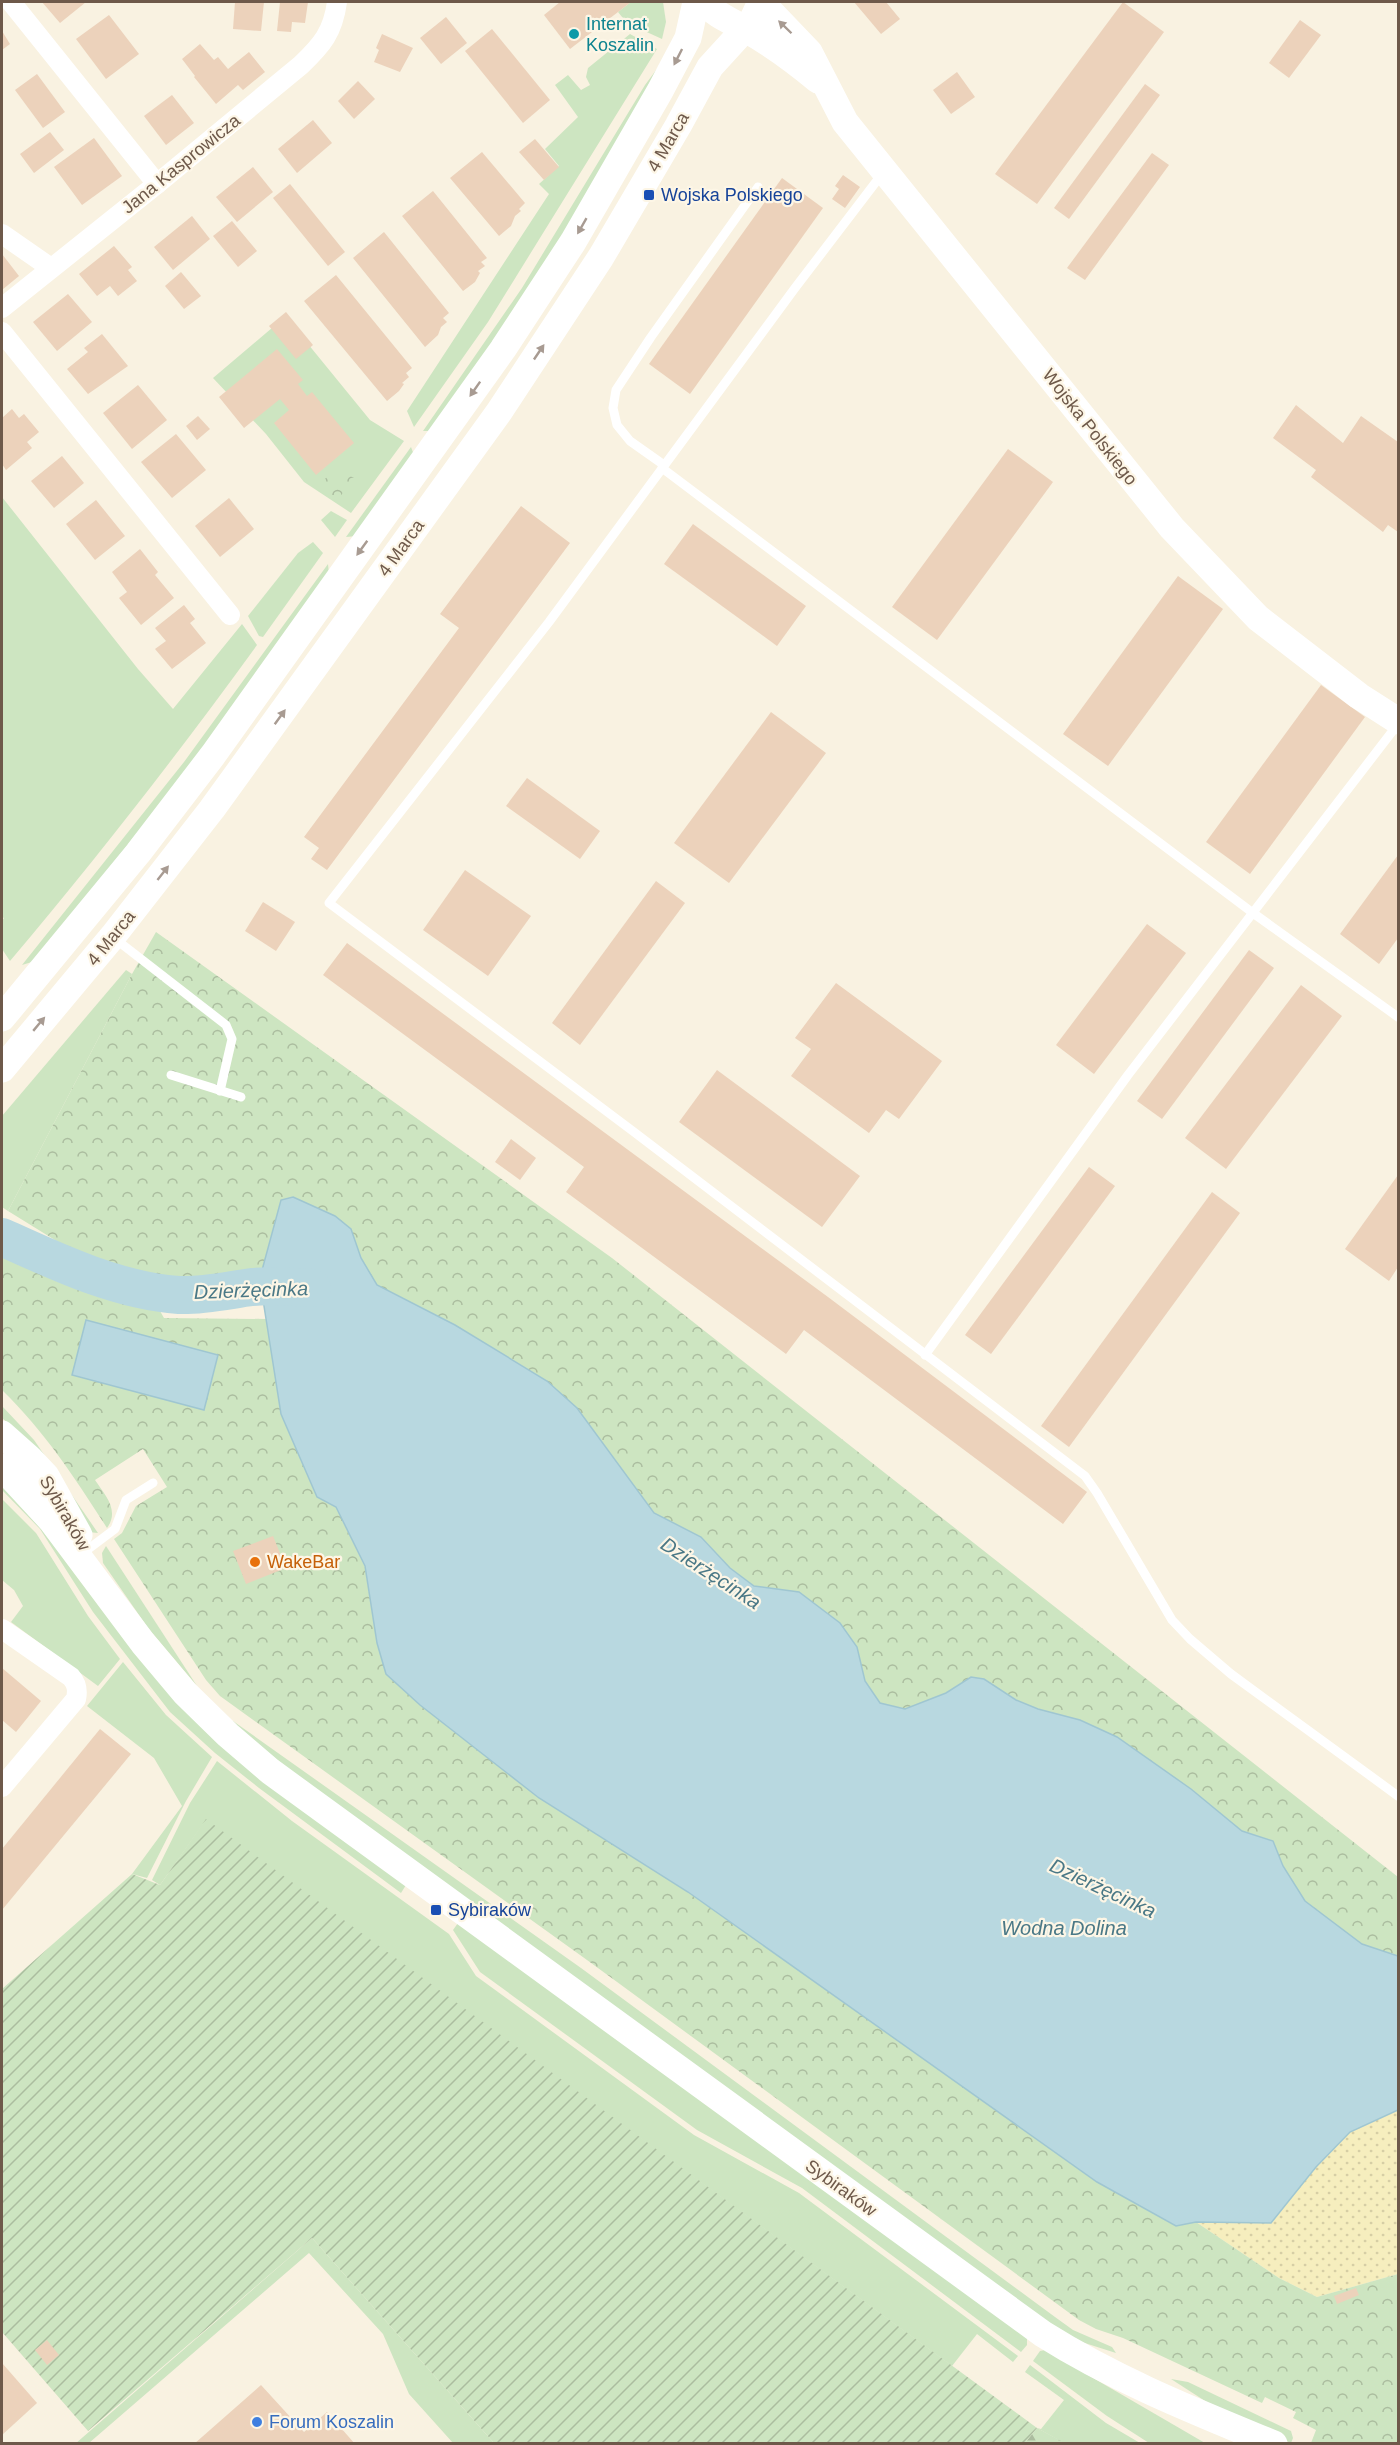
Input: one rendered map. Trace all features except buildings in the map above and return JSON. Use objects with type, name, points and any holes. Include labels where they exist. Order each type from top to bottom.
[{"type":"street","points":[[11,2],[157,184]]},
{"type":"street","name":"Jana Kasprowicza","points":[[2,308],[157,184],[323,44],[335,16],[337,2]]},
{"type":"street","name":"4 Marca","points":[[2,1018],[138,853],[213,756],[503,350],[573,242],[655,100],[688,38],[696,2]]},
{"type":"street","name":"Wojska Polskiego","points":[[703,2],[717,15],[745,28],[828,88]]},
{"type":"street","name":"4 Marca","points":[[2,1069],[113,936],[246,765],[499,412],[601,257],[710,67],[745,28],[761,2]]},
{"type":"street","name":"Wojska Polskiego","points":[[761,2],[809,52],[845,122],[1172,528],[1258,618],[1359,696],[1398,722]]},
{"type":"street","points":[[2,234],[51,268]]},
{"type":"street","points":[[2,332],[230,615]]},
{"type":"street","name":"Sybiraków","points":[[2,1434],[46,1476],[115,1603]]},
{"type":"street","name":"Sybiraków","points":[[2,1467],[51,1520],[143,1643],[185,1693],[270,1772],[1003,2306],[1085,2360],[1143,2390],[1274,2444]]},
{"type":"street","points":[[2,1629],[71,1677],[77,1686],[78,1693],[76,1699],[2,1787]]},
{"type":"street","points":[[1143,2390],[1239,2444]]},
{"type":"lane","points":[[884,171],[549,622],[329,903],[1085,1476],[1109,1512],[1172,1620],[1190,1639],[1231,1674],[1398,1796]]},
{"type":"lane","points":[[758,187],[616,390],[613,408],[617,425],[630,441],[1253,913],[1398,1017]]},
{"type":"lane","points":[[925,1355],[1128,1075],[1398,722]]},
{"type":"lane","points":[[113,936],[226,1025],[232,1039],[220,1091]]},
{"type":"lane","points":[[171,1075],[241,1097]]},
{"type":"lane","points":[[87,1550],[115,1529],[126,1500],[153,1483]]},
{"type":"green space","points":[[631,2],[663,2],[666,22],[662,39],[627,23],[618,12]]},
{"type":"green space","points":[[630,34],[657,49],[488,322],[414,427],[407,411],[549,194],[539,184],[559,166],[545,149],[578,117],[555,85],[568,75],[581,90],[590,85],[586,77],[588,68]]},
{"type":"green space","points":[[665,58],[619,142],[514,314],[429,431],[423,431],[522,288],[645,85]]},
{"type":"green space","points":[[279,322],[308,344],[370,420],[404,441],[351,513],[304,482],[266,434],[213,378]]},
{"type":"green space","points":[[411,447],[414,455],[357,536],[346,537]]},
{"type":"green space","points":[[337,469],[354,478],[336,502],[315,487]]},
{"type":"green space","points":[[2,497],[138,669],[173,709],[242,624],[257,645],[136,805],[10,961],[2,949],[2,921],[4,918],[2,917]]},
{"type":"green space","points":[[331,511],[347,520],[335,537],[321,520]]},
{"type":"green space","points":[[313,542],[323,553],[263,637],[259,636],[248,616],[298,553]]},
{"type":"green space","points":[[328,564],[329,574],[192,764],[35,961],[22,965],[184,762]]},
{"type":"green space","points":[[156,932],[612,1258],[1398,1877],[1398,1956],[1362,1944],[1304,1901],[1283,1866],[1273,1841],[1242,1831],[1191,1789],[1117,1737],[1080,1720],[1038,1709],[1016,1700],[984,1679],[972,1677],[946,1693],[905,1709],[880,1703],[865,1681],[857,1647],[799,1592],[754,1586],[730,1568],[701,1537],[654,1513],[577,1408],[547,1381],[455,1325],[377,1285],[361,1258],[351,1230],[281,1200],[261,1274],[186,1281],[84,1258],[8,1211]]},
{"type":"green space","points":[[126,970],[132,974],[8,1211],[2,1207],[2,1116]]},
{"type":"green space","points":[[2,1253],[156,1304],[164,1318],[267,1319],[281,1414],[317,1497],[336,1507],[365,1567],[377,1643],[539,1798],[688,1892],[1097,2182],[1176,2226],[1196,2222],[1279,2278],[1317,2297],[1398,2274],[1398,2443],[1311,2443],[1316,2430],[1293,2418],[1296,2412],[1265,2397],[1262,2403],[1079,2320],[587,1960],[220,1696],[206,1680],[114,1539],[122,1533],[136,1506],[167,1487],[143,1449],[95,1480],[112,1509],[111,1521],[107,1528],[46,1439],[2,1390]]},
{"type":"green space","points":[[2,1406],[34,1440],[98,1533],[88,1532],[19,1433],[2,1418]]},
{"type":"green space","points":[[2,1477],[128,1642],[406,1885],[401,1893],[259,1788],[215,1753],[170,1712],[93,1612],[40,1529],[2,1490]]},
{"type":"green space","points":[[2,1499],[36,1533],[88,1616],[120,1659],[98,1686],[11,1622],[23,1606],[14,1590],[2,1580]]},
{"type":"green space","points":[[106,1546],[197,1686],[148,1628],[103,1563],[102,1553]]},
{"type":"green space","points":[[123,1662],[166,1715],[212,1757],[186,1801],[147,1878],[132,1874],[182,1806],[154,1758],[87,1706]]},
{"type":"green space","points":[[233,1721],[581,1968],[1073,2330],[1112,2347],[1116,2353],[1069,2338],[297,1776],[232,1723]]},
{"type":"green space","points":[[217,1761],[292,1821],[449,1934],[476,1976],[694,2135],[799,2193],[1018,2356],[1013,2362],[977,2334],[952,2366],[206,1820],[160,1885],[152,1880],[190,1803]]},
{"type":"green space","points":[[206,1819],[1037,2428],[1024,2444],[494,2443],[312,2238],[88,2431],[2,2332],[2,1989],[132,1874],[160,1885]]},
{"type":"green space","points":[[458,1923],[1027,2338],[1027,2345],[1021,2352],[802,2188],[697,2130],[480,1972],[453,1930]]},
{"type":"green space","points":[[312,2238],[494,2443],[453,2443],[409,2394],[383,2334],[309,2253],[89,2443],[75,2444]]},
{"type":"green space","points":[[1045,2350],[1205,2443],[1149,2443],[1107,2416],[1033,2361],[1040,2351]]},
{"type":"green space","points":[[1030,2365],[1106,2423],[1140,2443],[1064,2443],[1037,2428],[1041,2429],[1064,2400],[1025,2372]]},
{"type":"green space","points":[[1171,2379],[1188,2382],[1291,2431],[1293,2438],[1291,2443],[1233,2419]]},
{"type":"green space","points":[[1037,2428],[1065,2443],[1024,2444]]},
{"type":"sand","points":[[1398,2110],[1398,2274],[1317,2297],[1279,2278],[1196,2222],[1271,2223],[1316,2167],[1350,2132]]},
{"type":"water","name":"Wodna Dolina","points":[[293,1197],[335,1216],[351,1229],[361,1258],[377,1285],[455,1325],[547,1381],[577,1408],[654,1513],[701,1537],[730,1568],[754,1586],[799,1592],[840,1623],[857,1647],[865,1681],[880,1703],[905,1709],[946,1693],[971,1677],[984,1679],[1016,1700],[1038,1709],[1080,1720],[1117,1737],[1191,1789],[1242,1831],[1273,1841],[1283,1866],[1305,1901],[1362,1944],[1398,1956],[1398,2110],[1350,2132],[1316,2167],[1271,2223],[1196,2222],[1176,2226],[1097,2182],[688,1892],[539,1798],[420,1705],[386,1674],[377,1643],[365,1566],[336,1507],[317,1497],[281,1414],[261,1287],[261,1274],[281,1200]]},
{"type":"water","points":[[86,1320],[218,1355],[204,1410],[72,1375]]},
{"type":"waterway","name":"Dzierżęcinka","points":[[2,1237],[88,1274],[133,1288],[156,1292],[188,1295],[260,1286],[312,1288]]},
{"type":"place","name":"Internat Koszalin","points":[[574,34]]},
{"type":"place","name":"Wojska Polskiego","points":[[649,195]]},
{"type":"place","name":"WakeBar","points":[[255,1562]]},
{"type":"place","name":"Sybiraków","points":[[436,1910]]},
{"type":"place","name":"Forum Koszalin","points":[[257,2422]]}]
